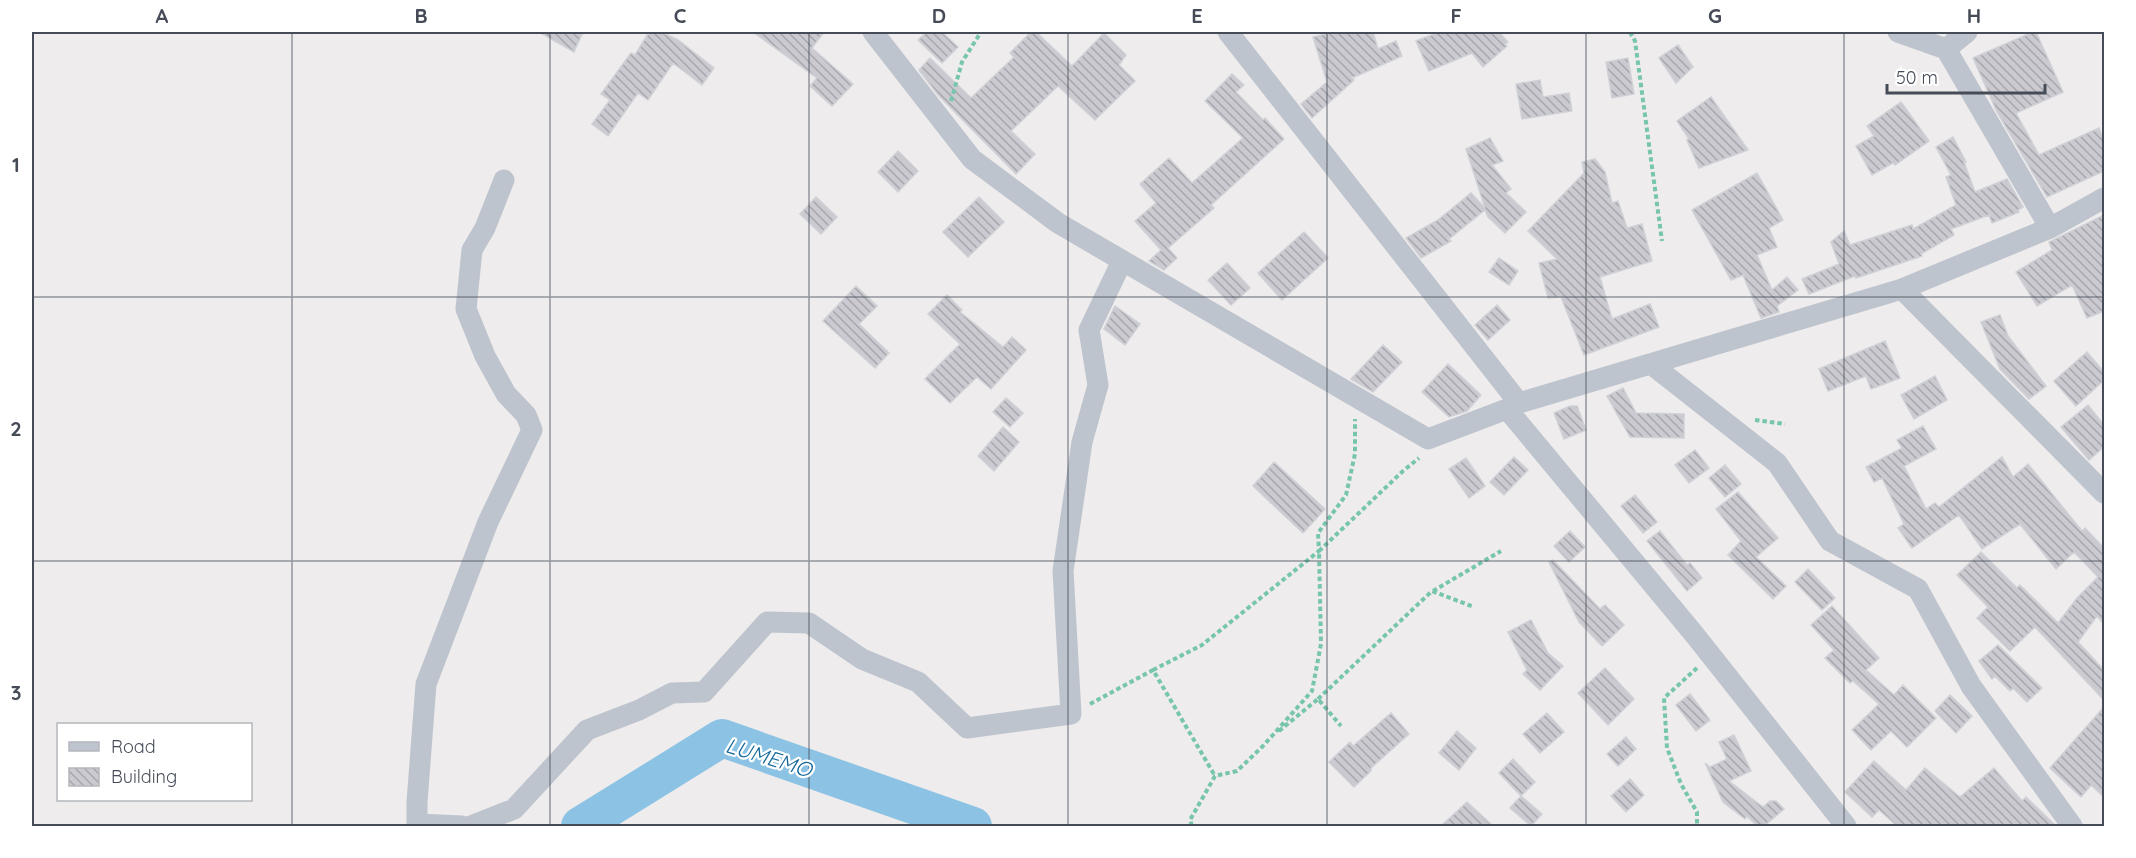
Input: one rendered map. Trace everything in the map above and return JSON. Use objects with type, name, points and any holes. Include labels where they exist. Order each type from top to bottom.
[{"type":"street","points":[[873,32],[972,159],[1058,223],[1428,439],[1513,406],[1902,289],[2050,228],[2104,198]]},
{"type":"street","points":[[1228,32],[1513,406],[1846,826]]},
{"type":"street","points":[[1898,32],[1946,49],[2050,228]]},
{"type":"street","points":[[1946,49],[1966,32]]},
{"type":"street","points":[[462,826],[417,824],[418,790],[426,684],[488,522],[532,430],[526,415],[506,394],[484,356],[466,309],[472,250],[485,228],[504,180]]},
{"type":"street","points":[[471,826],[514,809],[587,730],[639,710],[672,693],[704,692],[767,622],[809,623],[862,659],[918,682],[967,728],[1071,714],[1063,571],[1082,442],[1098,385],[1089,330],[1122,261]]},
{"type":"street","points":[[1902,289],[2104,493]]},
{"type":"street","points":[[1651,364],[1777,464],[1830,541],[1918,589],[1971,686],[2072,826]]},
{"type":"path","points":[[945,125],[962,62],[981,32]]},
{"type":"path","points":[[1630,32],[1635,42],[1662,241]]},
{"type":"path","points":[[1192,826],[1190,820],[1215,776],[1237,771],[1312,691],[1322,644],[1318,533],[1346,495],[1355,454],[1356,397]]},
{"type":"path","points":[[1071,714],[1202,645],[1319,551],[1421,456]]},
{"type":"path","points":[[1269,739],[1318,699],[1432,591],[1501,551]]},
{"type":"path","points":[[1432,591],[1474,607]]},
{"type":"path","points":[[1697,826],[1697,812],[1681,784],[1667,748],[1664,698],[1711,655]]},
{"type":"path","points":[[1153,670],[1215,776]]},
{"type":"path","points":[[1318,699],[1341,726]]},
{"type":"building","points":[[539,32],[583,32],[574,52]]},
{"type":"building","points":[[649,32],[661,32],[678,40],[714,68],[702,85],[673,63],[648,100],[638,93],[608,136],[592,124],[610,100],[601,94],[631,53],[635,55]]},
{"type":"building","points":[[753,32],[824,32],[812,48],[853,84],[832,106],[810,86],[817,78]]},
{"type":"building","points":[[927,32],[942,32],[958,47],[942,63],[918,40]]},
{"type":"building","points":[[1031,32],[1036,32],[1072,66],[1104,33],[1126,55],[1119,65],[1135,81],[1095,120],[1058,86],[1011,131],[1035,154],[1016,174],[938,95],[919,70],[930,58],[971,98],[1014,57],[1010,53]]},
{"type":"building","points":[[1333,32],[1373,32],[1378,49],[1396,41],[1402,56],[1352,78],[1354,80],[1312,118],[1301,104],[1327,82],[1313,37]]},
{"type":"building","points":[[1439,32],[1499,32],[1508,42],[1505,44],[1507,46],[1483,67],[1472,53],[1429,71],[1416,41]]},
{"type":"building","points":[[2036,32],[2063,92],[2016,113],[2039,155],[2099,128],[2104,141],[2104,171],[2047,197],[1997,112],[1973,58]]},
{"type":"building","points":[[1678,45],[1693,67],[1676,83],[1659,58]]},
{"type":"building","points":[[1628,58],[1634,94],[1612,98],[1606,62]]},
{"type":"building","points":[[1232,74],[1244,85],[1236,92],[1284,139],[1211,205],[1214,208],[1168,248],[1177,258],[1164,270],[1149,261],[1161,250],[1135,221],[1156,203],[1140,184],[1169,158],[1192,183],[1243,138],[1205,101]]},
{"type":"building","points":[[1540,80],[1543,97],[1569,93],[1572,111],[1522,119],[1516,84]]},
{"type":"building","points":[[1711,97],[1748,150],[1699,168],[1687,140],[1689,139],[1677,121]]},
{"type":"building","points":[[1901,102],[1929,141],[1895,165],[1893,163],[1872,175],[1856,146],[1874,136],[1867,126]]},
{"type":"building","points":[[1953,137],[1966,162],[1964,162],[1975,192],[2007,179],[2023,207],[2018,210],[2019,212],[1992,223],[1989,215],[1951,229],[1954,235],[1921,254],[1922,256],[1856,278],[1855,276],[1809,294],[1802,279],[1839,264],[1831,242],[1844,231],[1850,245],[1912,225],[1913,229],[1956,205],[1946,177],[1951,175],[1936,147]]},
{"type":"building","points":[[1490,138],[1503,161],[1492,165],[1511,189],[1506,193],[1526,212],[1505,233],[1488,217],[1485,210],[1449,239],[1451,241],[1421,258],[1406,238],[1438,220],[1471,193],[1485,208],[1466,149]]},
{"type":"building","points":[[898,151],[918,171],[898,192],[878,172]]},
{"type":"building","points":[[1595,159],[1605,172],[1612,203],[1618,201],[1627,228],[1642,224],[1652,261],[1600,277],[1612,319],[1650,304],[1659,327],[1584,355],[1561,297],[1548,298],[1539,263],[1557,259],[1528,231],[1584,173],[1582,162]]},
{"type":"building","points":[[1757,173],[1783,220],[1769,228],[1777,247],[1757,255],[1772,290],[1787,277],[1798,290],[1777,306],[1779,312],[1761,318],[1743,275],[1731,280],[1692,210]]},
{"type":"building","points":[[816,197],[837,217],[821,234],[800,214]]},
{"type":"building","points":[[979,197],[1004,222],[968,257],[943,232]]},
{"type":"building","points":[[2104,215],[2104,311],[2087,318],[2072,285],[2037,306],[2016,272],[2052,250],[2049,242]]},
{"type":"building","points":[[1304,232],[1328,258],[1282,300],[1258,273]]},
{"type":"building","points":[[1499,258],[1518,271],[1509,285],[1489,272]]},
{"type":"building","points":[[1227,263],[1250,288],[1231,305],[1208,280]]},
{"type":"building","points":[[856,286],[877,306],[859,324],[889,353],[875,368],[823,321]]},
{"type":"building","points":[[947,295],[962,310],[960,312],[1003,347],[1012,337],[1026,350],[991,389],[977,377],[950,403],[925,379],[960,344],[928,314]]},
{"type":"building","points":[[1497,305],[1510,320],[1488,340],[1475,325]]},
{"type":"building","points":[[1115,306],[1140,324],[1125,345],[1104,329]]},
{"type":"building","points":[[2000,315],[2008,336],[2046,386],[2029,399],[2000,369],[1981,322]]},
{"type":"building","points":[[1885,341],[1900,378],[1871,389],[1866,376],[1828,391],[1819,369]]},
{"type":"building","points":[[1383,345],[1402,362],[1373,392],[1351,379]]},
{"type":"building","points":[[2087,352],[2104,372],[2104,380],[2076,406],[2054,381]]},
{"type":"building","points":[[1448,364],[1481,395],[1467,411],[1449,417],[1422,392]]},
{"type":"building","points":[[1935,376],[1947,400],[1914,419],[1901,395]]},
{"type":"building","points":[[1623,388],[1636,413],[1684,414],[1684,438],[1630,437],[1607,396]]},
{"type":"building","points":[[1006,398],[1023,413],[1010,427],[993,412]]},
{"type":"building","points":[[2088,405],[2104,425],[2104,447],[2089,460],[2061,427]]},
{"type":"building","points":[[1570,406],[1577,406],[1586,430],[1564,439],[1554,413]]},
{"type":"building","points":[[1923,426],[1936,449],[1904,466],[1926,509],[1935,503],[1939,507],[2002,457],[2013,477],[2028,464],[2082,531],[2085,528],[2104,548],[2104,624],[2097,616],[2078,642],[2104,670],[2104,700],[2035,627],[2010,651],[1977,618],[1988,607],[1957,575],[1981,552],[2017,588],[2020,585],[2058,623],[2077,598],[2098,577],[2074,552],[2056,569],[2020,524],[1982,549],[1959,515],[1912,548],[1898,528],[1904,524],[1882,478],[1874,482],[1866,467],[1902,448],[1897,440]]},
{"type":"building","points":[[1003,427],[1019,442],[994,471],[978,456]]},
{"type":"building","points":[[1695,450],[1709,468],[1689,483],[1675,465]]},
{"type":"building","points":[[1514,457],[1528,470],[1504,495],[1490,482]]},
{"type":"building","points":[[1466,458],[1485,486],[1469,498],[1449,469]]},
{"type":"building","points":[[1274,462],[1325,509],[1303,533],[1253,486]]},
{"type":"building","points":[[1725,465],[1741,484],[1725,497],[1709,478]]},
{"type":"building","points":[[1738,492],[1778,538],[1756,557],[1786,586],[1773,599],[1728,555],[1741,541],[1716,509]]},
{"type":"building","points":[[1635,495],[1657,522],[1643,533],[1621,506]]},
{"type":"building","points":[[1570,531],[1585,547],[1569,562],[1554,546]]},
{"type":"building","points":[[1660,531],[1687,565],[1690,563],[1702,578],[1687,591],[1647,541]]},
{"type":"building","points":[[1553,560],[1600,609],[1605,605],[1624,625],[1602,646],[1579,622],[1549,562]]},
{"type":"building","points":[[1808,569],[1835,598],[1822,610],[1795,582]]},
{"type":"building","points":[[1832,606],[1879,658],[1866,670],[1894,695],[1903,685],[1936,718],[1907,747],[1891,731],[1871,750],[1852,730],[1879,704],[1853,681],[1850,683],[1825,658],[1834,650],[1811,625]]},
{"type":"building","points":[[1531,620],[1548,653],[1563,666],[1540,690],[1523,674],[1527,670],[1508,632]]},
{"type":"building","points":[[1998,645],[2042,688],[2027,702],[2013,688],[2010,691],[1995,676],[1992,679],[1979,661]]},
{"type":"building","points":[[1605,668],[1634,699],[1608,725],[1578,693]]},
{"type":"building","points":[[1690,694],[1710,720],[1696,731],[1676,705]]},
{"type":"building","points":[[1950,695],[1972,716],[1956,733],[1935,711]]},
{"type":"building","points":[[2104,707],[2104,797],[2091,785],[2081,797],[2050,768]]},
{"type":"building","points":[[1391,713],[1409,734],[1371,768],[1371,771],[1354,787],[1329,762],[1350,742],[1353,746]]},
{"type":"building","points":[[1547,713],[1564,732],[1540,753],[1523,734]]},
{"type":"building","points":[[1457,731],[1476,748],[1459,770],[1439,753]]},
{"type":"building","points":[[1734,735],[1751,771],[1729,781],[1763,807],[1770,801],[1776,801],[1784,809],[1764,826],[1757,826],[1747,816],[1745,819],[1723,802],[1705,763],[1710,767],[1727,759],[1719,742]]},
{"type":"building","points":[[1626,737],[1636,749],[1618,766],[1607,754]]},
{"type":"building","points":[[1513,759],[1535,782],[1521,796],[1499,773]]},
{"type":"building","points":[[1874,761],[1906,790],[1925,768],[1960,797],[1994,768],[2022,801],[2026,797],[2056,826],[1897,826],[1879,810],[1872,817],[1845,792]]},
{"type":"building","points":[[1630,779],[1644,795],[1626,812],[1611,796]]},
{"type":"building","points":[[1521,796],[1542,814],[1531,826],[1510,808]]},
{"type":"building","points":[[1467,802],[1493,826],[1441,826]]},
{"type":"waterway","name":"LUMEMO","points":[[580,826],[722,738],[973,826]]}]
